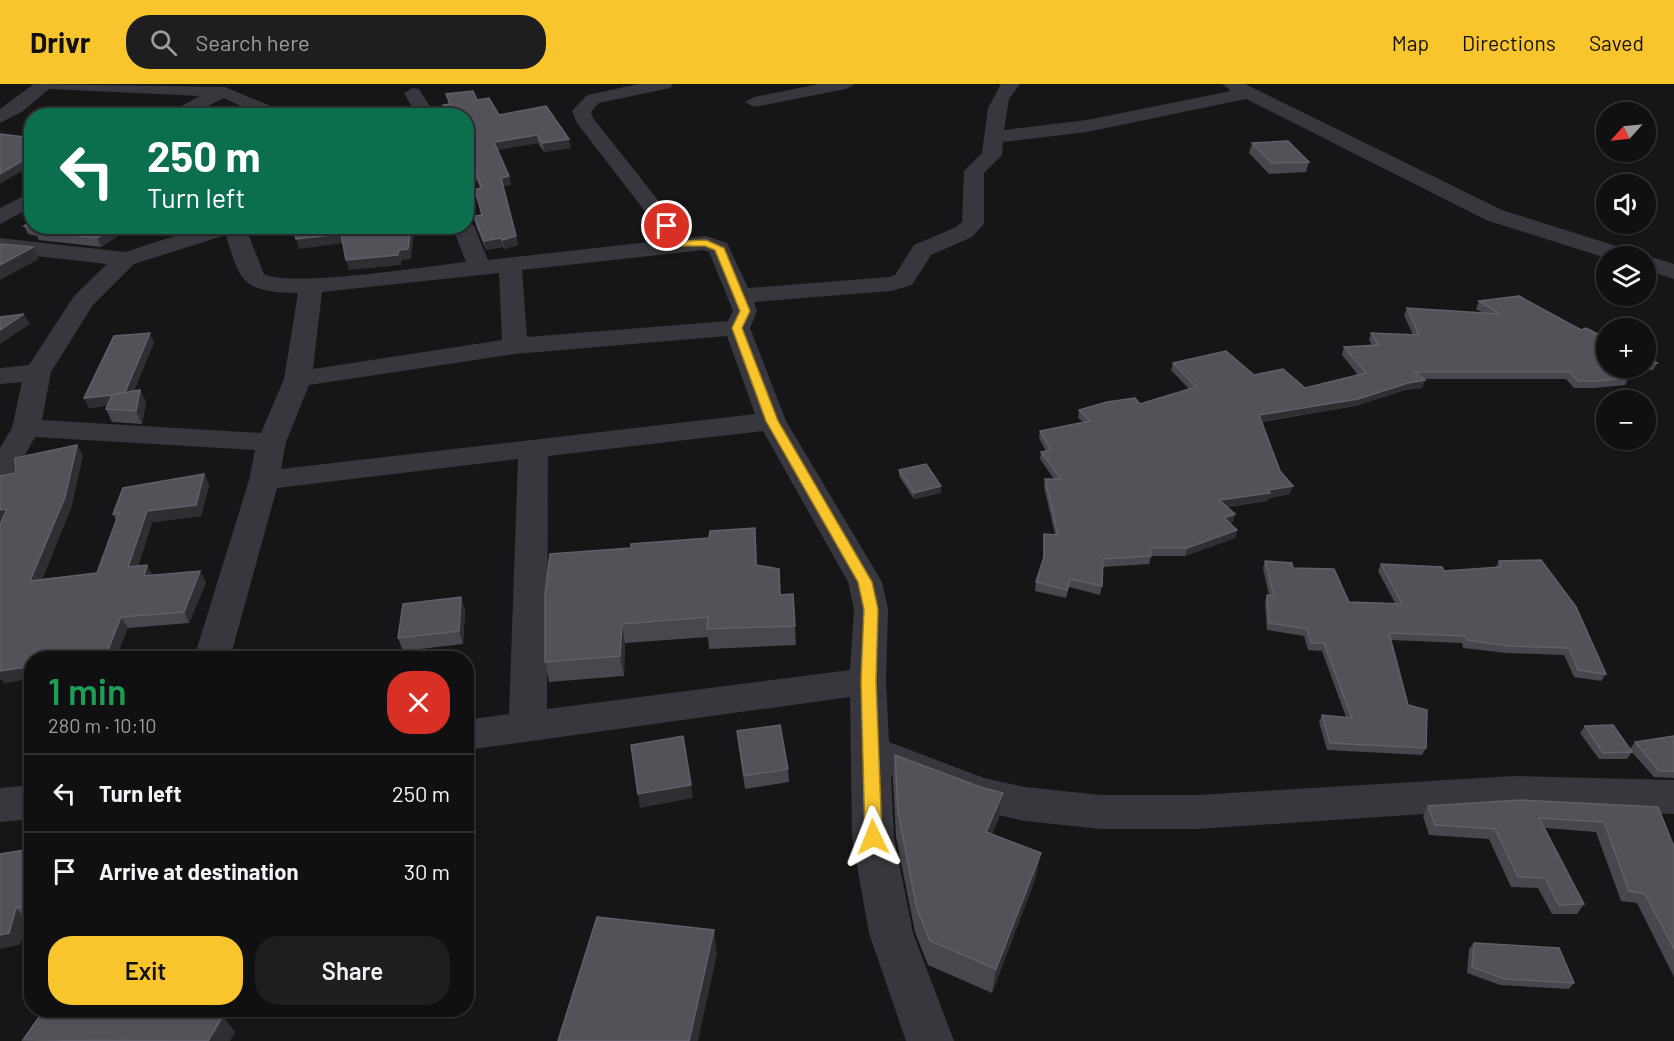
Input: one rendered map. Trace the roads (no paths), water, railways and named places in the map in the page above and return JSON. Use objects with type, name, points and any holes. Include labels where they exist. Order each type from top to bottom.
[{"type":"street","points":[[5,111],[45,84],[225,92],[260,108]]},
{"type":"street","points":[[190,108],[225,92],[252,84]]},
{"type":"street","points":[[664,84],[593,99],[581,111],[681,244]]},
{"type":"street","points":[[754,102],[846,84]]},
{"type":"street","points":[[739,296],[891,284],[904,280],[922,249],[964,231],[973,224],[974,171],[992,155],[998,101],[1002,92],[1011,84]]},
{"type":"street","points":[[995,138],[1087,126],[1239,88],[1494,215],[1596,247]]},
{"type":"street","points":[[413,93],[422,108]]},
{"type":"street","points":[[0,217],[24,203]]},
{"type":"street","points":[[0,245],[126,259],[206,234]]},
{"type":"street","points":[[235,234],[250,276],[257,283],[267,285],[311,286],[480,269],[681,244],[706,243],[719,248],[745,311],[737,328],[772,421],[865,582],[871,609],[868,681],[873,837],[891,933],[930,1041]]},
{"type":"street","points":[[466,234],[480,269]]},
{"type":"street","points":[[0,473],[26,428],[38,372],[83,301],[126,259]]},
{"type":"street","points":[[510,265],[515,346]]},
{"type":"street","points":[[1656,266],[1674,272]]},
{"type":"street","points":[[214,651],[264,480],[271,442],[298,379],[311,286]]},
{"type":"street","points":[[298,379],[515,346],[737,328]]},
{"type":"street","points":[[0,376],[38,372]]},
{"type":"street","points":[[264,480],[772,421]]},
{"type":"street","points":[[26,428],[271,442]]},
{"type":"street","points":[[528,726],[533,450]]},
{"type":"street","points":[[474,734],[868,681]]},
{"type":"street","points":[[871,751],[980,794],[1025,804],[1101,812],[1197,812],[1514,792],[1674,797]]},
{"type":"street","points":[[0,806],[24,803]]}]
